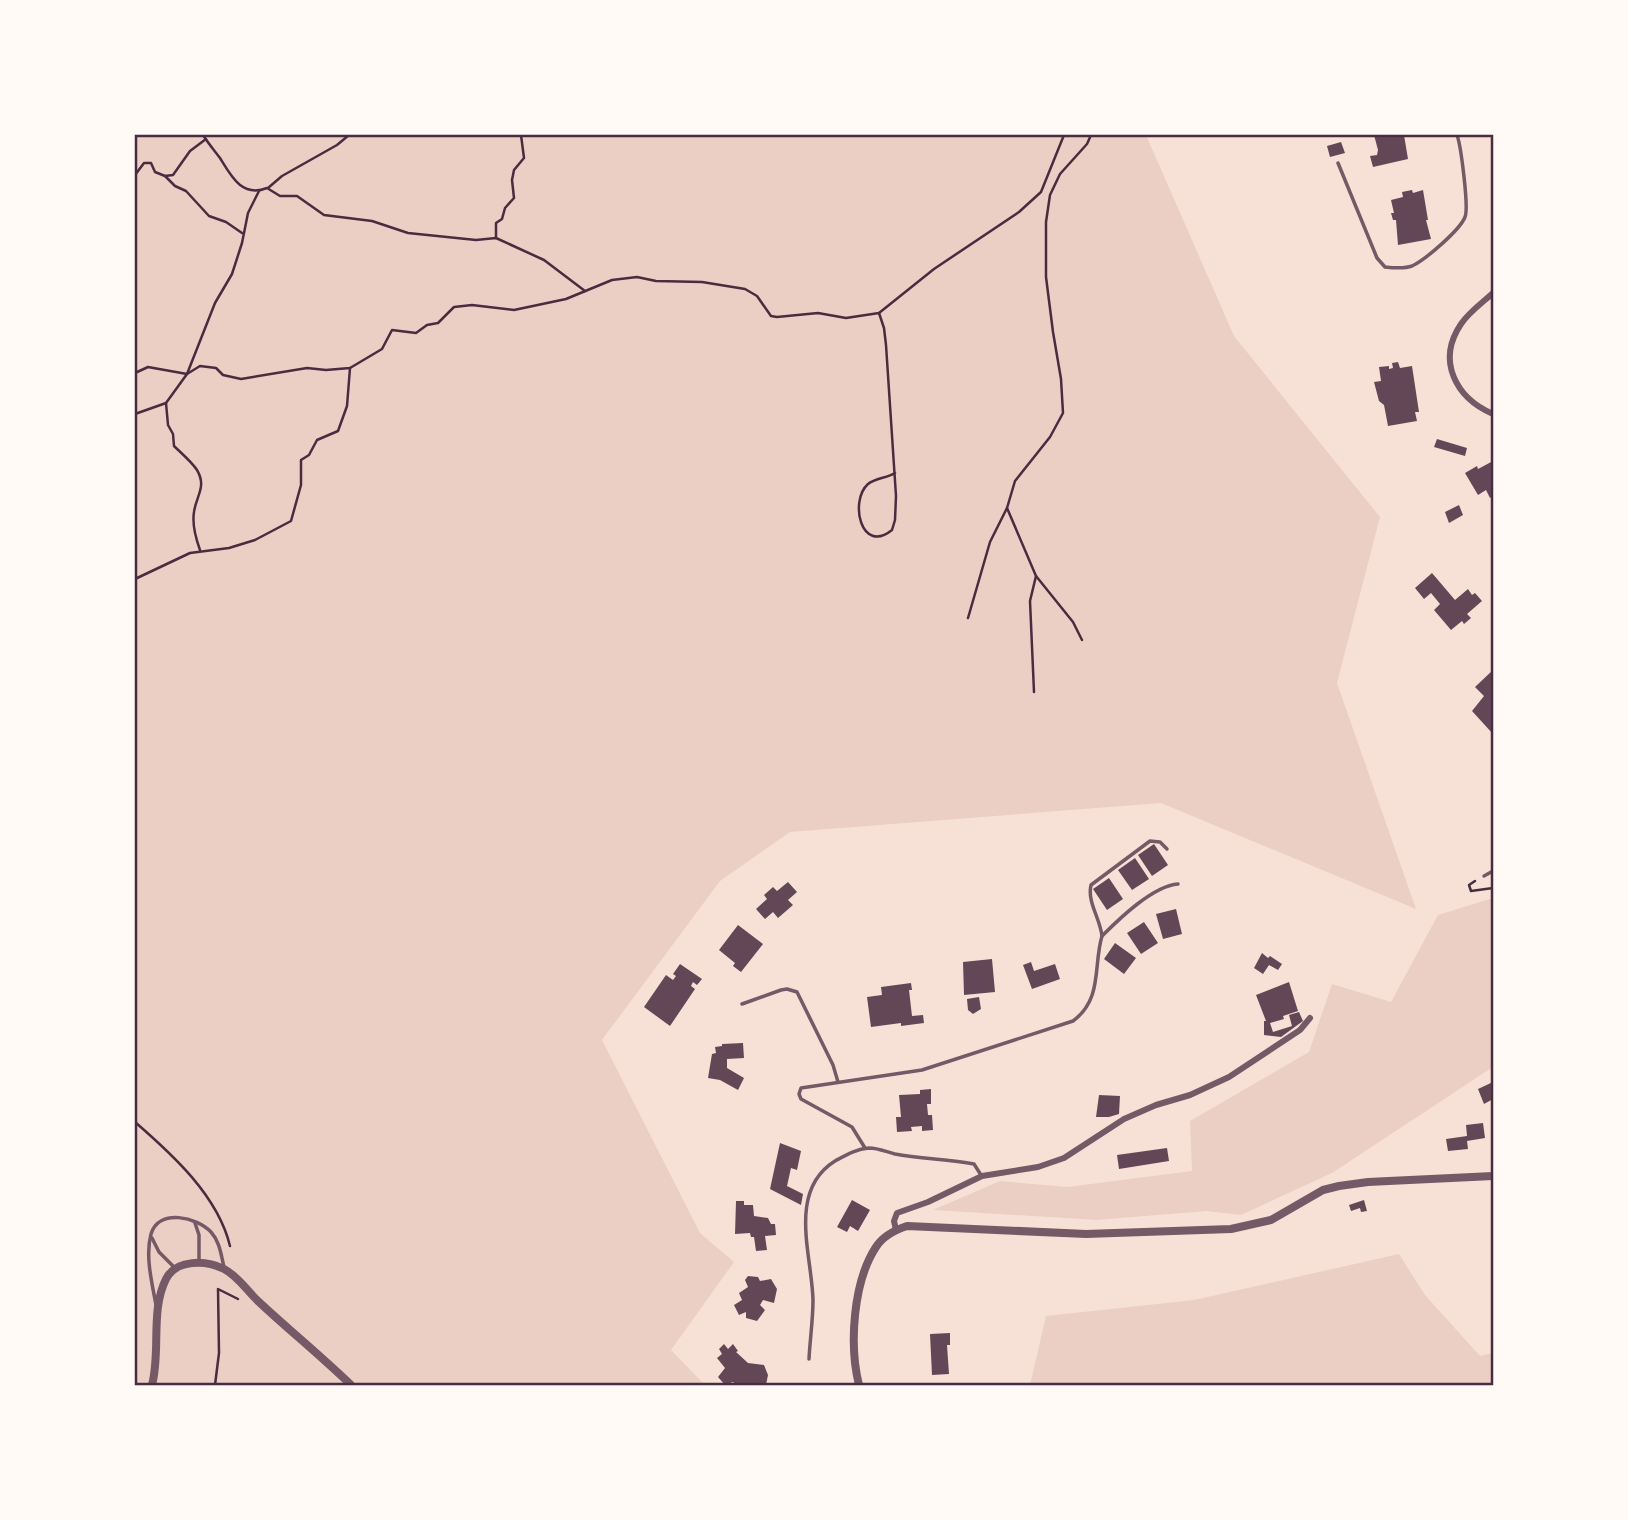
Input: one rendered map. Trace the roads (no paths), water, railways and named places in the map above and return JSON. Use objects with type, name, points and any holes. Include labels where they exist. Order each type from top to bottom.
[{"type":"street","points":[[1493,293],[1459,326],[1452,342],[1450,356],[1453,376],[1462,393],[1483,410],[1493,414]]},
{"type":"street","points":[[896,1230],[894,1220],[897,1213],[928,1202],[982,1176],[1038,1167],[1064,1158],[1124,1119],[1156,1105],[1191,1095],[1229,1077],[1300,1030],[1310,1018]]},
{"type":"street","points":[[859,1385],[854,1360],[855,1310],[869,1261],[885,1237],[907,1226],[1086,1234],[1231,1229],[1271,1220],[1323,1190],[1339,1186],[1368,1182],[1493,1176]]},
{"type":"street","points":[[152,1385],[157,1353],[159,1300],[165,1280],[175,1268],[199,1262],[233,1274],[254,1298],[351,1385]]},
{"type":"lane","points":[[1338,163],[1377,258],[1385,267],[1411,266],[1455,231],[1465,217],[1466,204],[1457,135]]},
{"type":"lane","points":[[865,1148],[852,1127],[801,1099],[801,1088],[922,1070],[1073,1021],[1083,1013],[1090,1000],[1100,961],[1101,926],[1089,898],[1091,885],[1150,841],[1160,842],[1167,849]]},
{"type":"lane","points":[[1484,877],[1493,871]]},
{"type":"lane","points":[[1102,936],[1148,897],[1163,888],[1178,884]]},
{"type":"lane","points":[[742,1004],[780,989],[797,992],[833,1065],[838,1082]]},
{"type":"lane","points":[[809,1359],[813,1301],[806,1219],[810,1191],[818,1176],[828,1166],[865,1148],[974,1164],[982,1176]]},
{"type":"lane","points":[[158,1315],[150,1270],[152,1233],[159,1223],[169,1218],[181,1217],[208,1229],[216,1239],[225,1269]]},
{"type":"lane","points":[[195,1223],[199,1235],[199,1262]]},
{"type":"lane","points":[[152,1233],[155,1246],[175,1268]]}]
